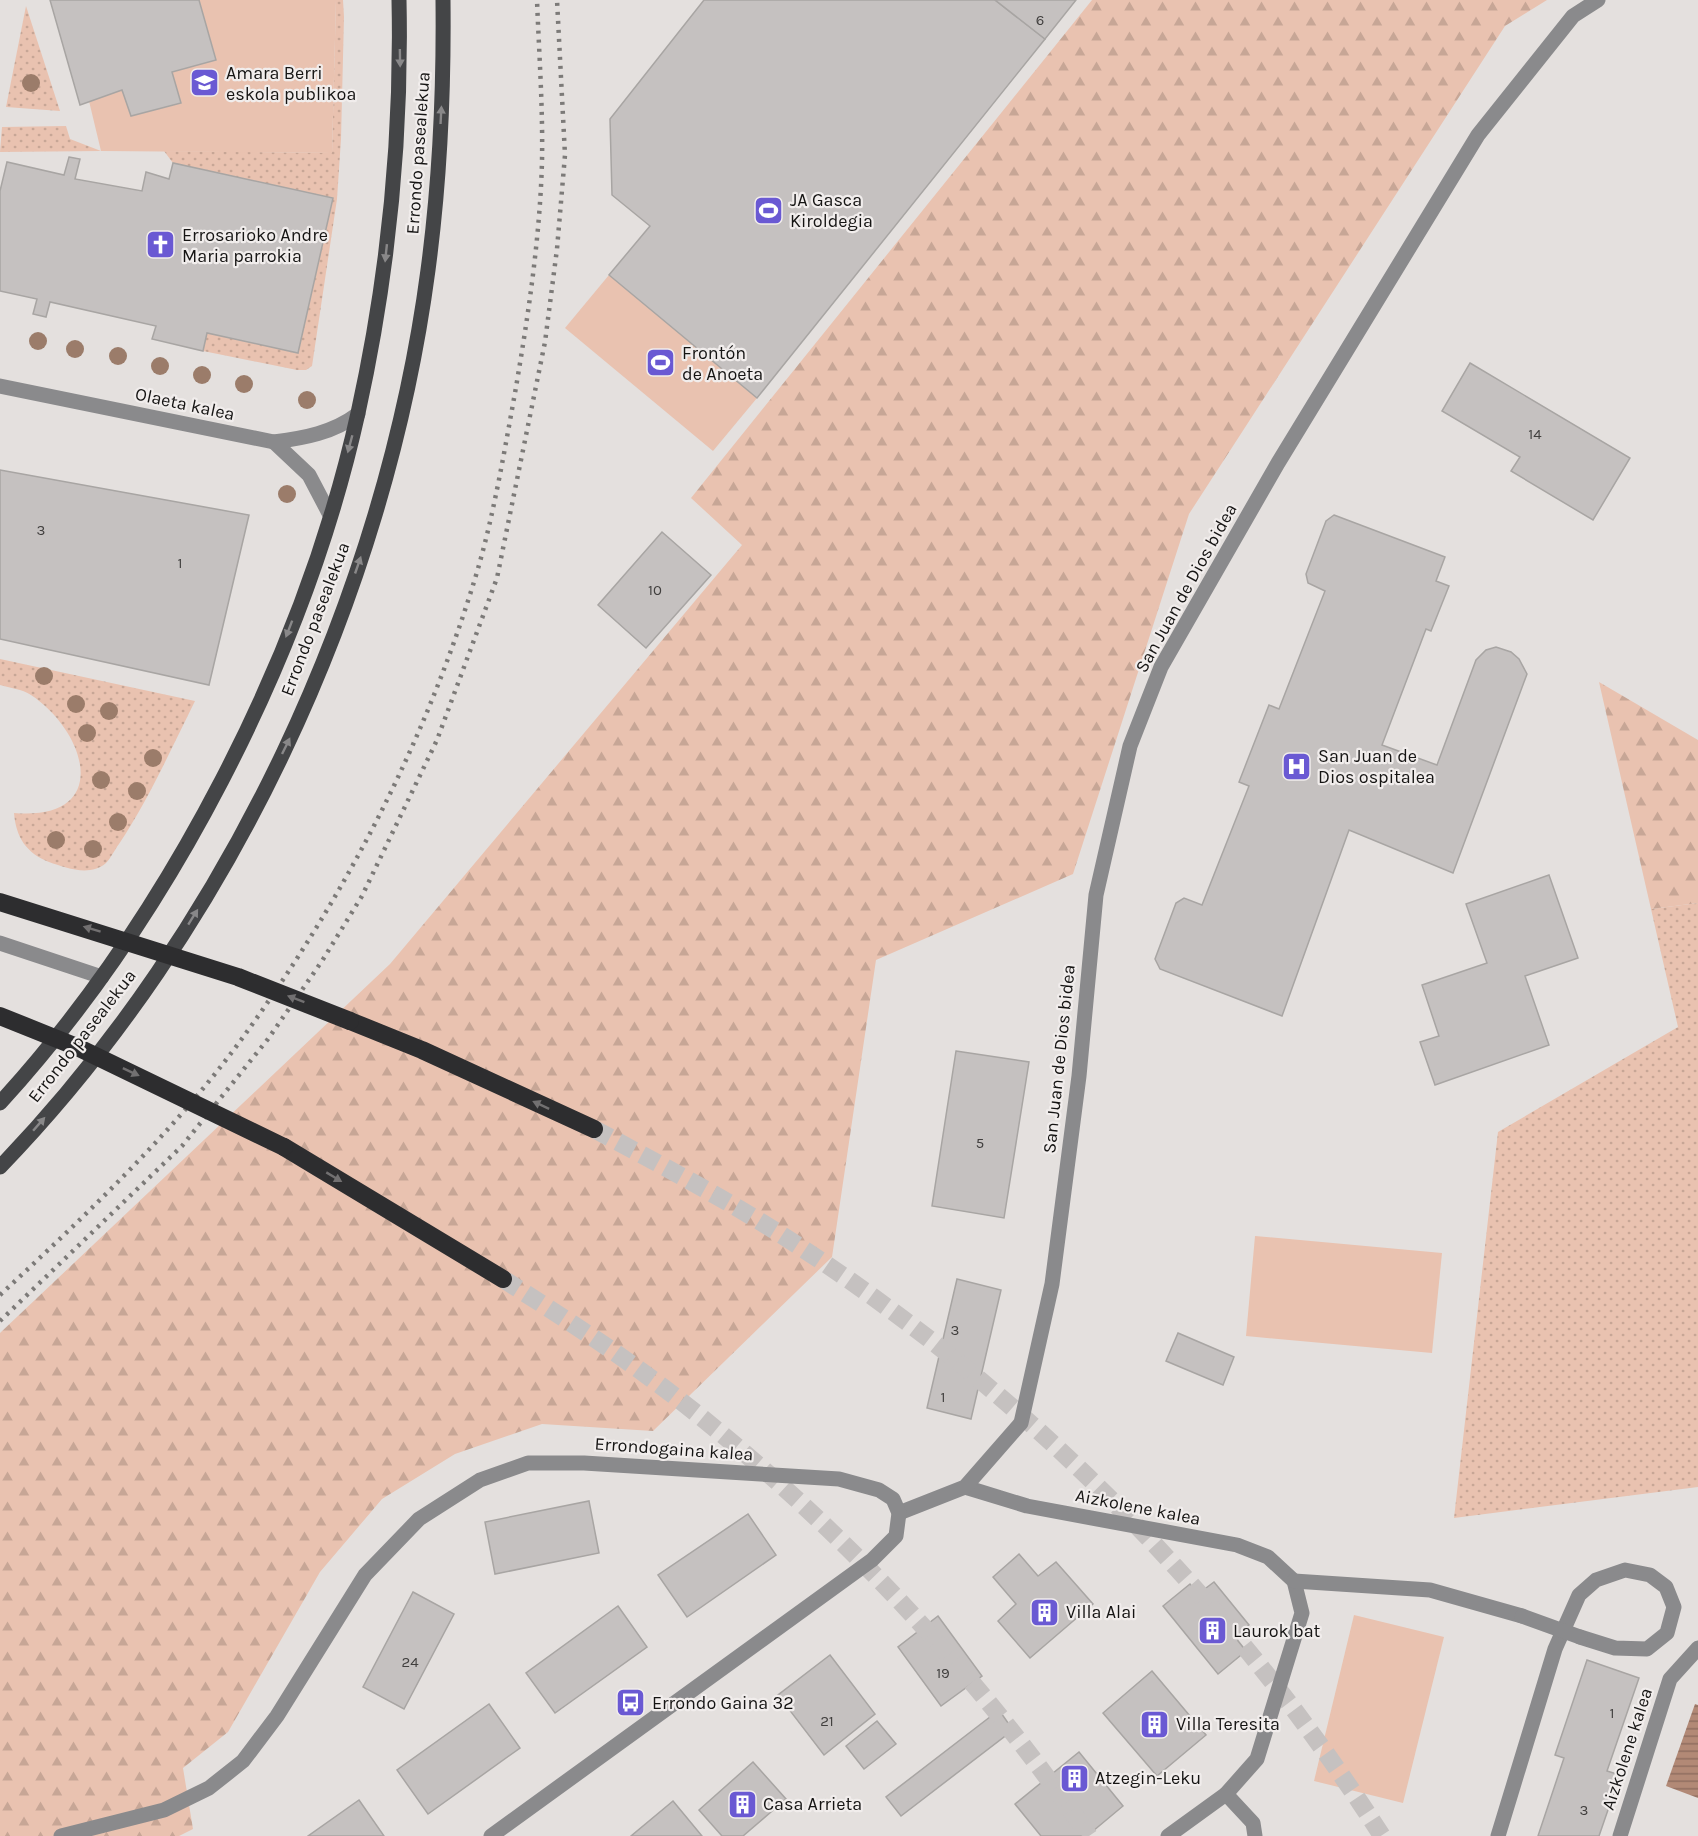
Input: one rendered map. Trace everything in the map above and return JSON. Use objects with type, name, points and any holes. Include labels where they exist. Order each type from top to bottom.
[{"type":"highway","points":[[0,902],[238,977],[422,1050],[594,1130]]},
{"type":"highway","points":[[0,1016],[98,1057],[284,1147],[503,1279]]},
{"type":"main road","name":"Errondo pasealekua","points":[[0,1103],[42,1057],[102,977],[206,811],[251,720],[288,633],[330,515],[358,414],[385,268],[401,77],[399,0]]},
{"type":"main road","name":"Errondo pasealekua","points":[[0,1167],[78,1078],[138,999],[193,917],[248,821],[288,742],[327,651],[361,557],[389,463],[413,357],[428,271],[438,173],[444,75],[443,0]]},
{"type":"street","name":"San Juan de Dios bidea","points":[[899,1513],[965,1487],[1020,1423],[1052,1284],[1079,1076],[1096,895],[1130,746],[1161,667],[1278,463],[1478,135],[1573,16],[1598,0]]},
{"type":"street","name":"Olaeta kalea","points":[[0,386],[274,442],[318,434],[344,425],[358,414]]},
{"type":"street","points":[[274,442],[309,476],[330,515]]},
{"type":"street","points":[[0,943],[102,977]]},
{"type":"street","name":"Errondogaina kalea","points":[[61,1836],[164,1810],[209,1788],[243,1761],[277,1716],[365,1575],[419,1519],[480,1480],[528,1463],[584,1462],[839,1479],[879,1490],[893,1499],[899,1513]]},
{"type":"street","name":"Aizkolene kalea","points":[[965,1487],[1027,1506],[1237,1545],[1268,1557],[1294,1581]]},
{"type":"street","points":[[491,1836],[872,1560],[896,1536],[899,1513]]},
{"type":"street","points":[[1168,1836],[1226,1794],[1257,1759],[1302,1613],[1294,1581],[1430,1590],[1522,1616],[1580,1637],[1615,1648],[1647,1649],[1667,1633],[1674,1606],[1666,1587],[1650,1575],[1625,1570],[1596,1580],[1579,1595],[1555,1649],[1498,1836]]},
{"type":"street","name":"Aizkolene kalea","points":[[1620,1836],[1670,1679],[1698,1648]]},
{"type":"street","points":[[1226,1794],[1252,1824],[1255,1836]]},
{"type":"green space","name":"Amara Berri eskola publikoa","points":[[199,0],[336,0],[332,153],[101,151],[89,101],[122,90],[132,116],[181,103],[172,72],[216,60]]},
{"type":"green space","points":[[336,0],[343,0],[344,17],[341,139],[337,199],[312,366],[306,370],[297,370],[203,351],[207,333],[298,353],[333,198],[173,163],[164,151],[332,153]]},
{"type":"green space","points":[[1092,0],[1547,0],[1505,26],[1189,514],[1073,874],[876,960],[832,1257],[653,1431],[542,1424],[455,1454],[382,1499],[320,1572],[228,1732],[183,1768],[193,1829],[179,1836],[0,1836],[0,1333],[390,964],[742,545],[691,498]]},
{"type":"green space","points":[[26,6],[60,111],[6,107]]},
{"type":"green space","points":[[66,126],[70,139],[101,151],[0,152],[2,127]]},
{"type":"green space","name":"Frontón de Anoeta","points":[[609,275],[757,398],[713,451],[565,328]]},
{"type":"green space","points":[[0,659],[195,701],[130,827],[110,859],[100,867],[93,870],[78,870],[49,862],[28,849],[20,837],[14,813],[45,812],[66,803],[77,789],[81,771],[77,751],[51,711],[31,695],[0,685]]},
{"type":"green space","points":[[1599,682],[1698,740],[1698,903],[1651,909]]},
{"type":"green space","points":[[1698,903],[1698,1487],[1454,1518],[1498,1132],[1678,1027],[1651,909]]},
{"type":"green space","points":[[1255,1236],[1442,1253],[1432,1353],[1246,1336]]},
{"type":"green space","points":[[1354,1615],[1444,1637],[1403,1803],[1314,1781]]},
{"type":"shaded area","points":[[1695,1704],[1698,1705],[1698,1798],[1666,1786]]},
{"type":"building","name":"Amara Berri eskola publikoa","points":[[50,0],[199,0],[216,60],[172,72],[181,103],[131,116],[122,90],[80,105]]},
{"type":"building","name":"JA Gasca Kiroldegia","points":[[704,0],[995,0],[1045,39],[757,398],[609,275],[650,226],[612,195],[610,119]]},
{"type":"building","points":[[995,0],[1076,0],[1045,39]]},
{"type":"building","name":"Errosarioko Andre Maria parrokia","points":[[69,157],[80,159],[75,179],[142,191],[146,172],[169,179],[173,163],[333,198],[298,353],[207,333],[203,351],[152,339],[156,326],[50,302],[46,317],[33,314],[37,299],[0,291],[0,191],[7,162],[64,175]]},
{"type":"building","points":[[1470,363],[1630,458],[1593,520],[1511,471],[1520,457],[1442,411]]},
{"type":"building","points":[[0,470],[249,515],[209,685],[0,639]]},
{"type":"building","points":[[1334,515],[1445,557],[1436,581],[1449,586],[1431,631],[1426,629],[1382,745],[1437,765],[1476,660],[1486,650],[1496,647],[1511,652],[1519,659],[1527,674],[1453,873],[1349,830],[1282,1016],[1160,969],[1155,959],[1176,903],[1184,898],[1202,905],[1249,786],[1239,782],[1269,705],[1279,709],[1325,591],[1308,583],[1306,574],[1326,521]]},
{"type":"building","points":[[662,532],[711,575],[646,648],[598,605]]},
{"type":"building","points":[[1549,875],[1578,958],[1525,976],[1549,1045],[1435,1085],[1420,1042],[1439,1036],[1422,985],[1487,963],[1466,904]]},
{"type":"building","points":[[956,1051],[1029,1062],[1004,1218],[932,1206]]},
{"type":"building","points":[[957,1279],[1001,1290],[971,1419],[927,1408]]},
{"type":"building","points":[[1178,1333],[1234,1357],[1223,1385],[1166,1361]]},
{"type":"building","points":[[589,1501],[599,1553],[495,1574],[485,1522]]},
{"type":"building","points":[[748,1514],[776,1555],[687,1617],[658,1575]]},
{"type":"building","name":"Villa Alai","points":[[1019,1554],[1038,1576],[1056,1562],[1093,1604],[1030,1658],[998,1621],[1016,1604],[993,1577]]},
{"type":"building","name":"Laurok bat","points":[[1214,1582],[1249,1625],[1235,1637],[1246,1651],[1218,1674],[1163,1606],[1190,1584],[1198,1594]]},
{"type":"building","points":[[413,1592],[454,1614],[404,1709],[363,1687]]},
{"type":"building","points":[[618,1606],[647,1647],[555,1713],[526,1673]]},
{"type":"building","points":[[938,1616],[982,1676],[941,1706],[898,1647]]},
{"type":"building","points":[[830,1655],[875,1714],[824,1755],[778,1695]]},
{"type":"building","points":[[1587,1660],[1639,1678],[1607,1771],[1620,1775],[1599,1836],[1538,1836],[1564,1758],[1555,1755]]},
{"type":"building","name":"Villa Teresita","points":[[1152,1671],[1206,1735],[1157,1776],[1103,1713]]},
{"type":"building","points":[[489,1704],[520,1748],[428,1814],[397,1770]]},
{"type":"building","points":[[999,1710],[1013,1730],[901,1816],[886,1797]]},
{"type":"building","points":[[877,1721],[896,1744],[864,1769],[846,1746]]},
{"type":"building","name":"Atzegin-Leku","points":[[1079,1752],[1123,1806],[1087,1836],[1041,1836],[1015,1804]]},
{"type":"building","name":"Casa Arrieta","points":[[753,1762],[786,1799],[743,1836],[722,1836],[699,1810]]},
{"type":"building","points":[[359,1800],[384,1836],[308,1836]]},
{"type":"building","points":[[673,1801],[702,1836],[631,1836]]},
{"type":"tunnel","points":[[594,1129],[719,1197],[791,1241],[878,1301],[962,1365],[1042,1434],[1118,1507],[1191,1584],[1259,1665],[1323,1749],[1382,1836]]},
{"type":"tunnel","points":[[503,1279],[594,1338],[682,1402],[740,1449],[850,1550],[952,1659],[1000,1716],[1089,1836]]},
{"type":"railway","points":[[0,1295],[64,1235],[157,1141],[241,1040],[279,986],[348,874],[379,816],[433,697],[477,572],[494,506],[533,277],[542,161],[537,0]]},
{"type":"railway","points":[[0,1321],[182,1146],[268,1039],[322,961],[362,896],[437,740],[497,578],[545,342],[557,249],[565,155],[557,0]]},
{"type":"place","name":"Amara Berri eskola publikoa","points":[[205,83]]},
{"type":"place","name":"JA Gasca Kiroldegia","points":[[769,210]]},
{"type":"place","name":"Errosarioko Andre Maria parrokia","points":[[161,245]]},
{"type":"place","name":"Frontón de Anoeta","points":[[661,363]]},
{"type":"place","name":"San Juan de Dios ospitalea","points":[[1297,766]]},
{"type":"place","name":"Villa Alai","points":[[1045,1612]]},
{"type":"place","name":"Laurok bat","points":[[1212,1631]]},
{"type":"place","name":"Errondo Gaina 32","points":[[631,1703]]},
{"type":"place","name":"Villa Teresita","points":[[1155,1724]]},
{"type":"place","name":"Atzegin-Leku","points":[[1074,1778]]},
{"type":"place","name":"Casa Arrieta","points":[[742,1804]]}]
